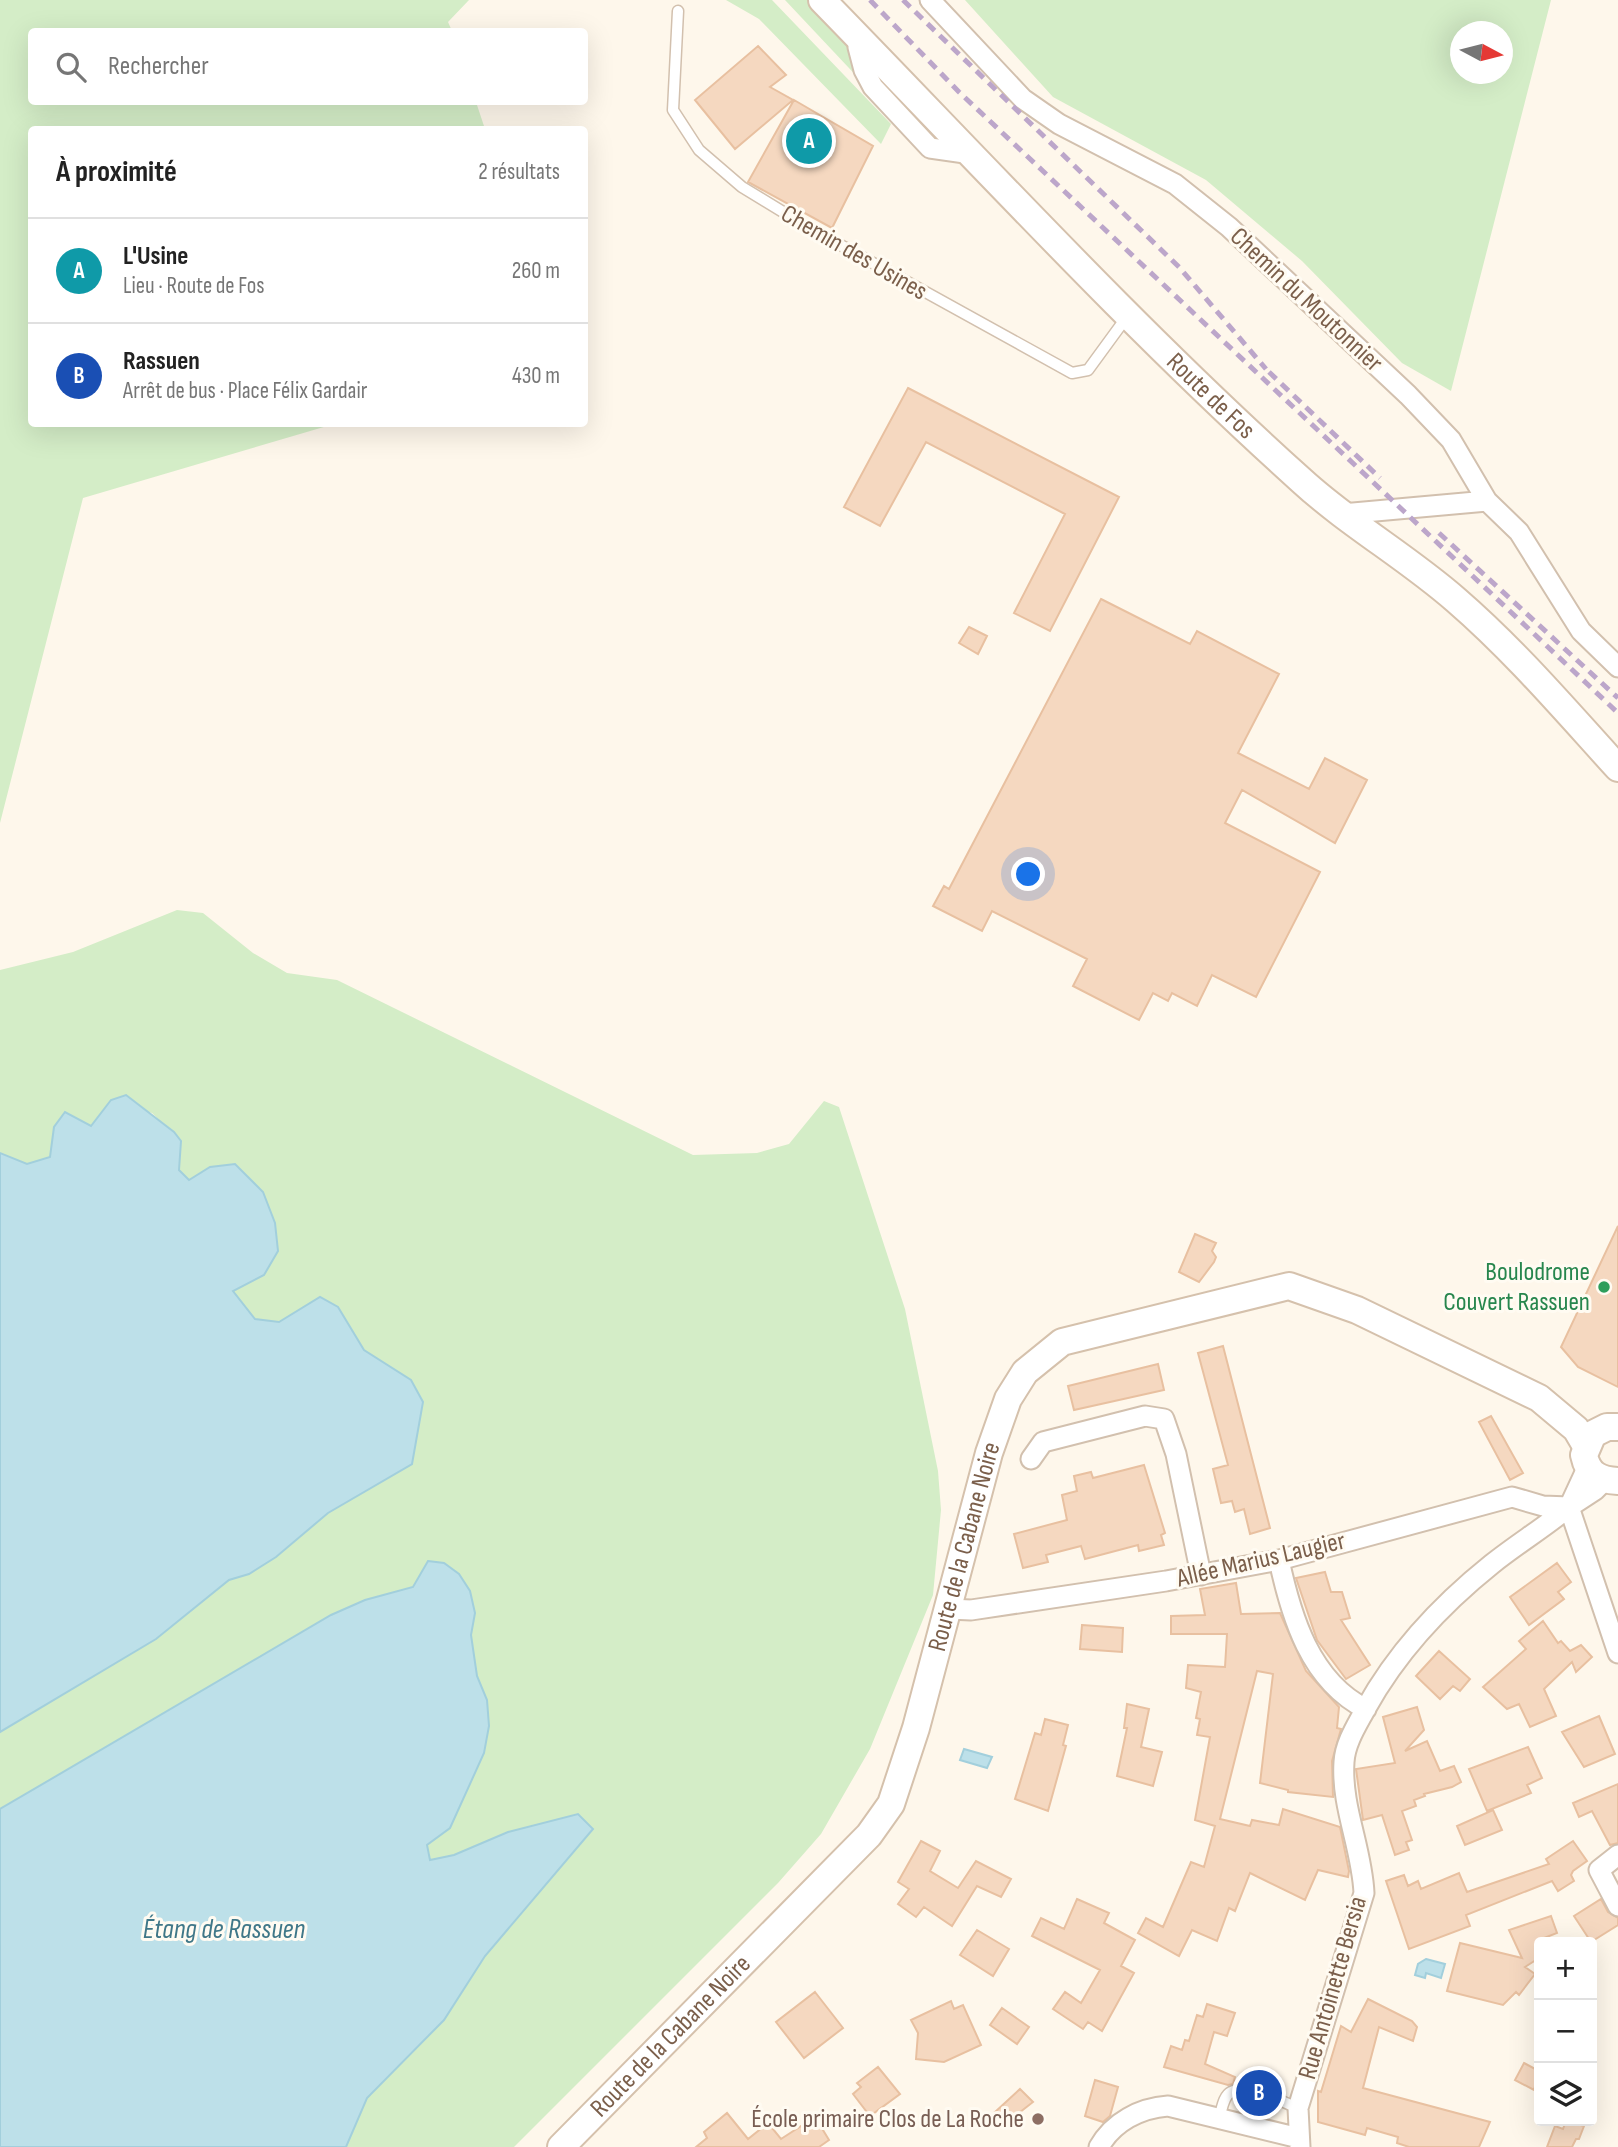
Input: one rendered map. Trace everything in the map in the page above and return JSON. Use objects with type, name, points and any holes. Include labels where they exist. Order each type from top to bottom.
[{"type":"street","name":"Route de Fos","points":[[822,0],[1129,315],[1303,482],[1454,598],[1513,653],[1618,768]]},
{"type":"street","name":"Chemin du Moutonnier","points":[[930,0],[1023,99],[1059,124],[1175,184],[1229,227],[1417,404],[1451,440],[1487,501],[1519,532],[1581,631],[1618,667]]},
{"type":"street","points":[[1342,514],[1487,501]]},
{"type":"street","name":"Route de la Cabane Noire","points":[[561,2147],[869,1835],[891,1804],[949,1609],[989,1453],[1008,1399],[1025,1372],[1062,1342],[1289,1286],[1357,1310],[1539,1398],[1575,1408],[1612,1427]]},
{"type":"street","name":"Route de la Cabane Noire","points":[[1539,1398],[1576,1429],[1599,1468]]},
{"type":"street","points":[[1031,1459],[1036,1447],[1043,1442],[1145,1416],[1164,1419],[1176,1454],[1201,1575]]},
{"type":"street","points":[[1612,1427],[1593,1434],[1599,1468],[1569,1507],[1618,1653]]},
{"type":"street","name":"Allée Marius Laugier","points":[[949,1609],[971,1610],[1201,1575],[1279,1560],[1512,1497],[1543,1506],[1569,1507]]},
{"type":"street","name":"Rue Antoinette Bersia","points":[[1300,2142],[1298,2108],[1364,1893],[1363,1865],[1344,1791],[1344,1759],[1352,1734],[1379,1684],[1438,1611],[1490,1566],[1569,1507]]},
{"type":"street","points":[[1279,1560],[1284,1586],[1309,1654],[1342,1695],[1366,1709]]},
{"type":"street","points":[[1618,1855],[1599,1870],[1618,1906]]},
{"type":"street","points":[[1099,2147],[1105,2136],[1146,2108],[1168,2106],[1300,2142]]},
{"type":"lane","name":"Chemin des Usines","points":[[678,11],[673,110],[699,150],[742,187],[806,226],[1072,373],[1088,370],[1129,315]]},
{"type":"lane","points":[[1219,2118],[1225,2098],[1232,2092],[1245,2090],[1298,2108]]},
{"type":"green space","points":[[0,0],[469,0],[448,22],[451,28],[28,28],[28,105],[477,105],[484,126],[28,126],[28,427],[324,427],[83,498],[0,823]]},
{"type":"green space","points":[[726,0],[772,0],[891,124],[881,144],[759,19]]},
{"type":"green space","points":[[785,0],[807,0],[844,40],[864,84]]},
{"type":"green space","points":[[965,0],[1551,0],[1451,391],[1402,363],[1302,261],[1206,180],[1053,97]]},
{"type":"green space","points":[[177,910],[203,913],[253,953],[287,973],[337,980],[693,1155],[757,1153],[789,1144],[824,1101],[839,1107],[905,1309],[938,1471],[941,1510],[933,1595],[870,1749],[821,1834],[778,1883],[514,2147],[346,2147],[367,2098],[444,2020],[485,1956],[593,1829],[578,1815],[508,1832],[454,1855],[431,1861],[427,1845],[450,1828],[484,1753],[487,1700],[477,1676],[471,1635],[475,1613],[470,1591],[459,1574],[444,1563],[428,1561],[413,1587],[331,1615],[0,1809],[0,1732],[156,1639],[229,1580],[249,1574],[276,1557],[328,1513],[412,1464],[386,1365],[364,1350],[338,1307],[320,1297],[279,1322],[255,1319],[233,1291],[264,1275],[210,1167],[189,1180],[179,1170],[181,1141],[152,1113],[111,1100],[91,1126],[65,1113],[54,1128],[50,1157],[27,1164],[0,1153],[0,970],[73,952]]},
{"type":"water","points":[[126,1095],[174,1132],[181,1141],[179,1170],[189,1180],[210,1167],[235,1164],[263,1192],[275,1223],[278,1251],[264,1275],[233,1291],[255,1319],[279,1322],[320,1297],[338,1307],[364,1350],[411,1380],[423,1402],[412,1464],[328,1513],[276,1557],[249,1574],[229,1580],[156,1639],[0,1732],[0,1153],[27,1164],[50,1157],[54,1127],[65,1112],[91,1126],[111,1100]]},
{"type":"water","name":"Étang de Rassuen","points":[[428,1561],[444,1563],[459,1574],[470,1591],[475,1613],[471,1635],[477,1676],[487,1700],[489,1726],[484,1753],[450,1828],[427,1845],[430,1860],[454,1855],[508,1832],[578,1814],[593,1829],[485,1956],[444,2020],[367,2098],[346,2147],[0,2147],[0,1809],[331,1615],[365,1600],[413,1587]]},
{"type":"water","points":[[964,1749],[992,1757],[987,1768],[960,1760]]},
{"type":"water","points":[[1426,1959],[1445,1964],[1441,1978],[1426,1973],[1425,1978],[1415,1975],[1418,1964]]},
{"type":"building","points":[[758,46],[786,75],[770,87],[793,100],[735,149],[695,100]]},
{"type":"building","points":[[794,100],[873,146],[832,228],[748,182]]},
{"type":"building","points":[[908,388],[1119,497],[1050,631],[1014,613],[1065,514],[926,442],[880,526],[844,507]]},
{"type":"building","points":[[1101,599],[1190,644],[1197,631],[1279,674],[1238,753],[1309,789],[1325,758],[1367,780],[1335,843],[1242,790],[1225,823],[1320,872],[1256,997],[1212,975],[1197,1006],[1172,993],[1168,1001],[1153,993],[1139,1020],[1073,986],[1087,959],[992,911],[982,931],[933,906],[944,886],[949,889]]},
{"type":"building","points":[[969,627],[987,636],[978,654],[959,643]]},
{"type":"building","name":"Boulodrome Couvert Rassuen","points":[[1618,1226],[1618,1387],[1578,1367],[1561,1347]]},
{"type":"building","points":[[1195,1234],[1216,1243],[1212,1251],[1216,1257],[1214,1262],[1199,1282],[1179,1272]]},
{"type":"building","points":[[1223,1346],[1270,1528],[1250,1534],[1244,1509],[1235,1512],[1232,1501],[1221,1503],[1213,1469],[1228,1465],[1198,1353]]},
{"type":"building","points":[[1158,1364],[1164,1390],[1074,1410],[1068,1386]]},
{"type":"building","points":[[1491,1416],[1523,1473],[1510,1480],[1479,1422]]},
{"type":"building","points":[[1144,1465],[1165,1533],[1161,1535],[1164,1545],[1139,1551],[1138,1545],[1085,1559],[1081,1546],[1046,1555],[1048,1562],[1023,1568],[1014,1534],[1067,1520],[1062,1495],[1077,1491],[1074,1476],[1091,1472],[1093,1478]]},
{"type":"building","points":[[1557,1563],[1571,1582],[1558,1592],[1564,1599],[1529,1625],[1510,1597]]},
{"type":"building","points":[[1325,1572],[1331,1592],[1342,1592],[1350,1618],[1341,1620],[1370,1665],[1346,1679],[1317,1640],[1296,1578]]},
{"type":"building","points":[[1236,1583],[1241,1614],[1280,1613],[1306,1671],[1339,1707],[1337,1728],[1341,1729],[1332,1761],[1333,1797],[1288,1792],[1260,1783],[1273,1674],[1257,1671],[1220,1819],[1250,1826],[1252,1820],[1279,1825],[1283,1809],[1340,1827],[1349,1871],[1348,1877],[1318,1870],[1305,1900],[1250,1873],[1235,1911],[1229,1908],[1217,1941],[1192,1930],[1179,1956],[1138,1933],[1146,1918],[1163,1927],[1191,1862],[1204,1867],[1215,1826],[1195,1820],[1210,1737],[1197,1735],[1200,1719],[1196,1718],[1201,1692],[1186,1688],[1188,1665],[1225,1667],[1227,1634],[1171,1634],[1171,1616],[1205,1615],[1200,1589]]},
{"type":"building","points":[[1543,1621],[1558,1643],[1561,1641],[1570,1651],[1581,1645],[1592,1657],[1576,1672],[1572,1662],[1544,1689],[1556,1716],[1530,1727],[1519,1704],[1507,1709],[1483,1687],[1526,1649],[1519,1641]]},
{"type":"building","points":[[1082,1625],[1123,1628],[1122,1652],[1080,1649]]},
{"type":"building","points":[[1439,1651],[1470,1679],[1460,1691],[1453,1686],[1440,1699],[1416,1676]]},
{"type":"building","points":[[1127,1704],[1149,1709],[1141,1747],[1162,1752],[1153,1786],[1117,1776],[1127,1728],[1124,1728]]},
{"type":"building","points":[[1417,1707],[1424,1730],[1405,1751],[1427,1741],[1440,1771],[1454,1766],[1461,1782],[1424,1794],[1425,1796],[1414,1800],[1416,1806],[1402,1811],[1412,1840],[1406,1842],[1409,1850],[1395,1855],[1382,1815],[1363,1820],[1356,1769],[1395,1763],[1383,1717]]},
{"type":"building","points":[[1599,1716],[1615,1754],[1584,1767],[1562,1732]]},
{"type":"building","points":[[1045,1719],[1068,1725],[1063,1745],[1066,1746],[1048,1811],[1015,1799],[1035,1733],[1041,1735]]},
{"type":"building","points":[[1528,1747],[1542,1778],[1527,1785],[1531,1793],[1487,1811],[1469,1769]]},
{"type":"building","points":[[1618,1784],[1618,1843],[1610,1845],[1592,1811],[1579,1817],[1573,1803]]},
{"type":"building","points":[[1493,1810],[1502,1830],[1465,1845],[1457,1826]]},
{"type":"building","points":[[921,1841],[940,1851],[930,1871],[958,1888],[976,1861],[1011,1879],[1001,1897],[977,1886],[952,1926],[924,1907],[916,1917],[898,1904],[909,1889],[898,1882]]},
{"type":"building","points":[[1573,1841],[1587,1861],[1573,1871],[1571,1875],[1574,1881],[1558,1891],[1552,1881],[1466,1915],[1470,1926],[1409,1949],[1386,1881],[1404,1875],[1408,1886],[1418,1881],[1421,1889],[1459,1873],[1467,1892],[1549,1864],[1546,1859]]},
{"type":"building","points":[[1077,1899],[1109,1913],[1104,1923],[1135,1940],[1121,1966],[1134,1973],[1102,2031],[1088,2022],[1083,2029],[1053,2009],[1065,1992],[1081,2003],[1100,1970],[1032,1936],[1041,1918],[1064,1929]]},
{"type":"building","points":[[1601,1899],[1608,1912],[1618,1918],[1618,1925],[1597,1938],[1588,1937],[1574,1916]]},
{"type":"building","points":[[1551,1916],[1557,1933],[1547,1937],[1534,1937],[1534,1961],[1525,1967],[1534,1975],[1519,1995],[1516,1992],[1503,2005],[1447,1991],[1460,1943],[1522,1958],[1509,1930]]},
{"type":"building","points":[[977,1930],[1009,1949],[993,1976],[960,1955]]},
{"type":"building","points":[[815,1992],[843,2028],[804,2058],[776,2022]]},
{"type":"building","points":[[1368,1999],[1412,2021],[1417,2027],[1413,2041],[1379,2027],[1363,2088],[1490,2122],[1479,2147],[1409,2147],[1397,2143],[1398,2137],[1367,2128],[1365,2135],[1318,2122],[1318,2091],[1321,2092],[1341,2026],[1351,2032]]},
{"type":"building","points":[[951,2001],[954,2009],[963,2005],[981,2045],[944,2062],[916,2059],[918,2033],[911,2020]]},
{"type":"building","points":[[1207,2004],[1235,2013],[1227,2036],[1214,2032],[1205,2064],[1235,2077],[1233,2084],[1228,2085],[1164,2067],[1171,2046],[1182,2050],[1185,2040],[1189,2041],[1197,2015],[1203,2017]]},
{"type":"building","points":[[1002,2008],[1029,2027],[1017,2044],[990,2025]]},
{"type":"building","points":[[1524,2063],[1534,2068],[1534,2090],[1515,2080]]},
{"type":"building","points":[[878,2067],[900,2094],[870,2116],[853,2094],[861,2087],[857,2083]]},
{"type":"building","points":[[1095,2080],[1118,2087],[1110,2116],[1103,2122],[1085,2116]]},
{"type":"building","points":[[1020,2089],[1033,2102],[1006,2123],[995,2112]]},
{"type":"building","points":[[727,2113],[748,2139],[768,2123],[781,2139],[815,2117],[829,2140],[819,2147],[696,2147],[707,2138],[704,2132]]},
{"type":"building","points":[[1555,2126],[1563,2129],[1564,2126],[1584,2126],[1579,2139],[1576,2139],[1572,2147],[1547,2147]]},
{"type":"railway","points":[[870,0],[959,92],[1618,713]]},
{"type":"railway","points":[[903,0],[1179,267],[1266,369]]},
{"type":"railway","points":[[1269,372],[1380,478]]},
{"type":"railway","points":[[1439,533],[1618,698]]},
{"type":"place","name":"L'Usine","points":[[809,141]]},
{"type":"place","name":"Boulodrome Couvert Rassuen","points":[[1604,1287]]},
{"type":"place","name":"Rassuen","points":[[1259,2093]]},
{"type":"place","name":"École primaire Clos de La Roche","points":[[1038,2119]]}]
